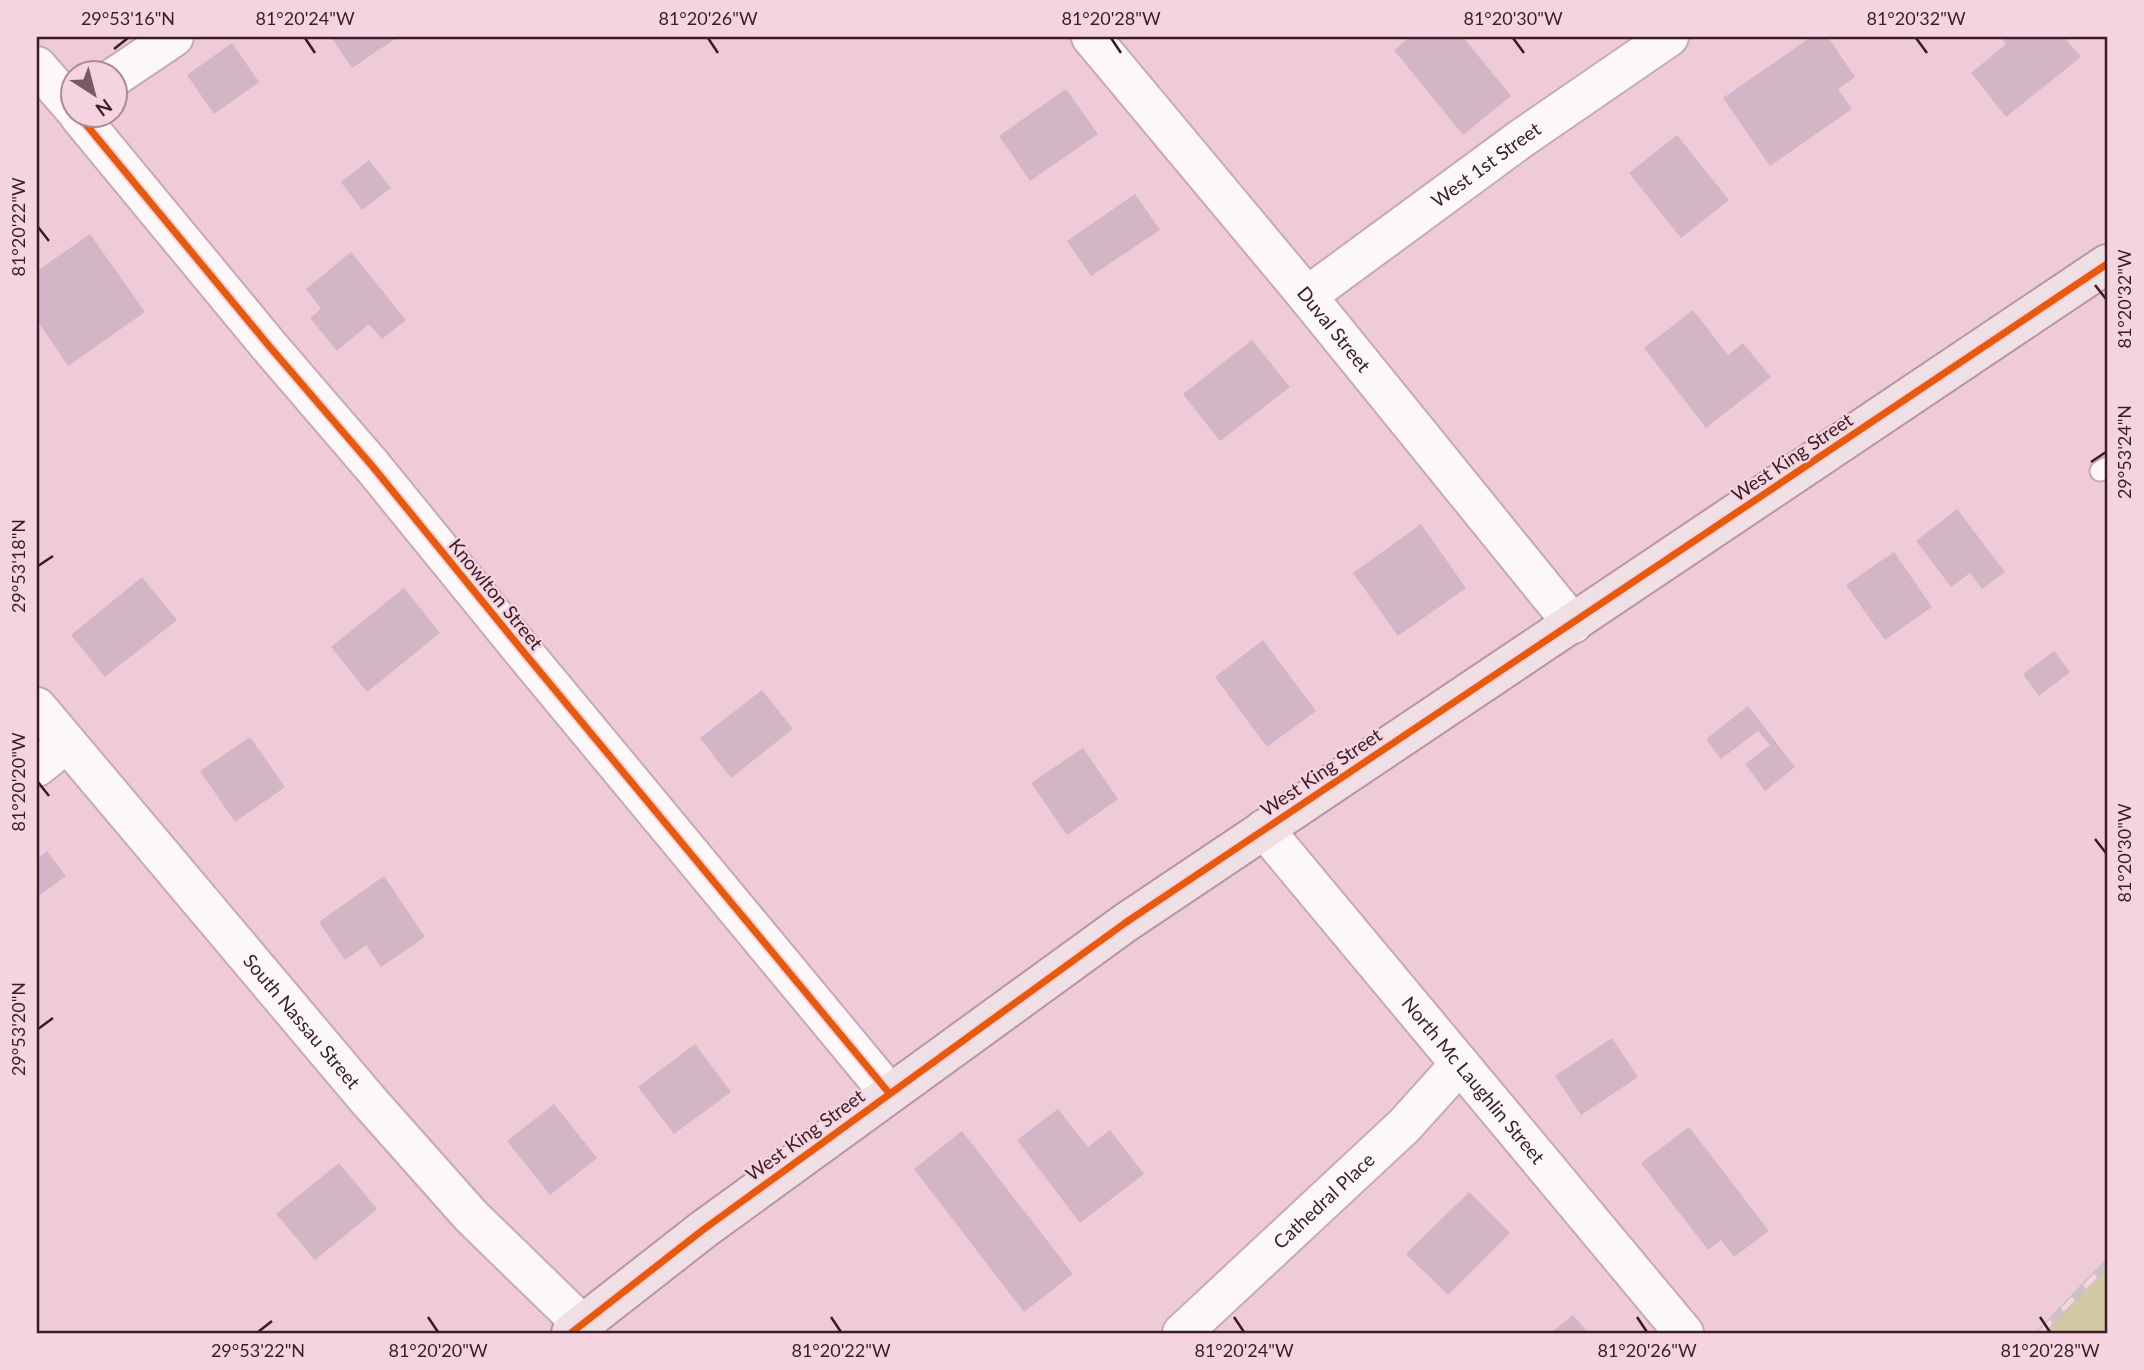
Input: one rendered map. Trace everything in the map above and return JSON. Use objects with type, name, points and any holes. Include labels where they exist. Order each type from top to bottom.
[{"type":"main road","name":"West King Street","points":[[576,1329],[704,1229],[1125,923],[2107,264]]},
{"type":"street","points":[[130,67],[174,37]]},
{"type":"street","name":"Duval Street","points":[[1091,37],[1307,296],[1573,624]]},
{"type":"street","name":"West 1st Street","points":[[1307,296],[1522,138],[1669,37]]},
{"type":"street","name":"Knowlton Street","points":[[37,66],[60,92]]},
{"type":"street","name":"Knowlton Street","points":[[92,130],[888,1093]]},
{"type":"street","name":"South Nassau Street","points":[[37,707],[394,1129],[576,1329]]},
{"type":"street","points":[[37,767],[66,744]]},
{"type":"street","name":"North Mc Laughlin Street","points":[[1264,829],[1684,1333]]},
{"type":"street","name":"Cathedral Place","points":[[1182,1333],[1404,1126],[1460,1064]]},
{"type":"shaded area","points":[[2107,1258],[2107,1333],[2035,1333]]},
{"type":"building","points":[[331,37],[398,37],[352,68]]},
{"type":"building","points":[[1410,37],[1463,37],[1511,96],[1463,135],[1394,50]]},
{"type":"building","points":[[1811,37],[1828,37],[1855,77],[1838,89],[1852,109],[1770,166],[1723,98]]},
{"type":"building","points":[[2000,37],[2064,37],[2081,57],[2006,117],[1971,73],[2006,44]]},
{"type":"building","points":[[232,43],[259,82],[214,114],[187,75]]},
{"type":"building","points":[[1066,89],[1098,134],[1030,181],[999,136]]},
{"type":"building","points":[[1677,135],[1729,200],[1681,238],[1629,173]]},
{"type":"building","points":[[369,160],[391,188],[362,210],[341,182]]},
{"type":"building","points":[[1135,194],[1160,230],[1091,276],[1067,241]]},
{"type":"building","points":[[90,234],[145,312],[68,366],[37,320],[37,271]]},
{"type":"building","points":[[351,252],[406,320],[382,339],[369,324],[337,351],[310,318],[321,309],[306,289]]},
{"type":"building","points":[[1693,310],[1728,355],[1743,343],[1771,377],[1706,428],[1644,348]]},
{"type":"building","points":[[1252,340],[1290,387],[1220,441],[1183,394]]},
{"type":"building","points":[[1957,509],[2005,572],[1982,589],[1970,573],[1951,587],[1916,541]]},
{"type":"building","points":[[1421,524],[1466,588],[1398,636],[1353,573]]},
{"type":"building","points":[[1894,552],[1932,607],[1885,640],[1846,585]]},
{"type":"building","points":[[142,577],[177,620],[105,677],[71,635]]},
{"type":"building","points":[[404,588],[440,633],[367,692],[331,647]]},
{"type":"building","points":[[1263,640],[1316,711],[1267,747],[1215,677]]},
{"type":"building","points":[[2054,651],[2070,672],[2039,696],[2023,674]]},
{"type":"building","points":[[762,690],[793,729],[731,778],[700,738]]},
{"type":"building","points":[[1748,706],[1795,767],[1765,791],[1745,764],[1770,745],[1758,731],[1721,759],[1706,739]]},
{"type":"building","points":[[250,737],[285,787],[235,822],[200,771]]},
{"type":"building","points":[[1083,748],[1118,799],[1067,835],[1031,783]]},
{"type":"building","points":[[47,851],[66,876],[37,897],[37,859]]},
{"type":"building","points":[[384,876],[425,937],[381,967],[366,945],[345,960],[319,922]]},
{"type":"building","points":[[1612,1038],[1638,1077],[1581,1115],[1555,1076]]},
{"type":"building","points":[[695,1044],[731,1092],[674,1134],[638,1087]]},
{"type":"building","points":[[554,1104],[597,1158],[550,1195],[507,1141]]},
{"type":"building","points":[[1058,1109],[1088,1147],[1110,1130],[1144,1174],[1080,1223],[1017,1140]]},
{"type":"building","points":[[1689,1127],[1769,1231],[1734,1257],[1721,1240],[1708,1250],[1641,1163]]},
{"type":"building","points":[[962,1131],[1073,1274],[1024,1312],[914,1169]]},
{"type":"building","points":[[339,1163],[377,1209],[315,1260],[276,1214]]},
{"type":"building","points":[[1469,1192],[1510,1233],[1448,1295],[1406,1254]]},
{"type":"building","points":[[1573,1315],[1588,1333],[1550,1333]]},
{"type":"railway","points":[[2040,1333],[2107,1264]]},
{"type":"cycle path","points":[[91,130],[373,467],[889,1093]]},
{"type":"cycle path","points":[[571,1333],[704,1229],[1125,923],[2107,264]]}]
